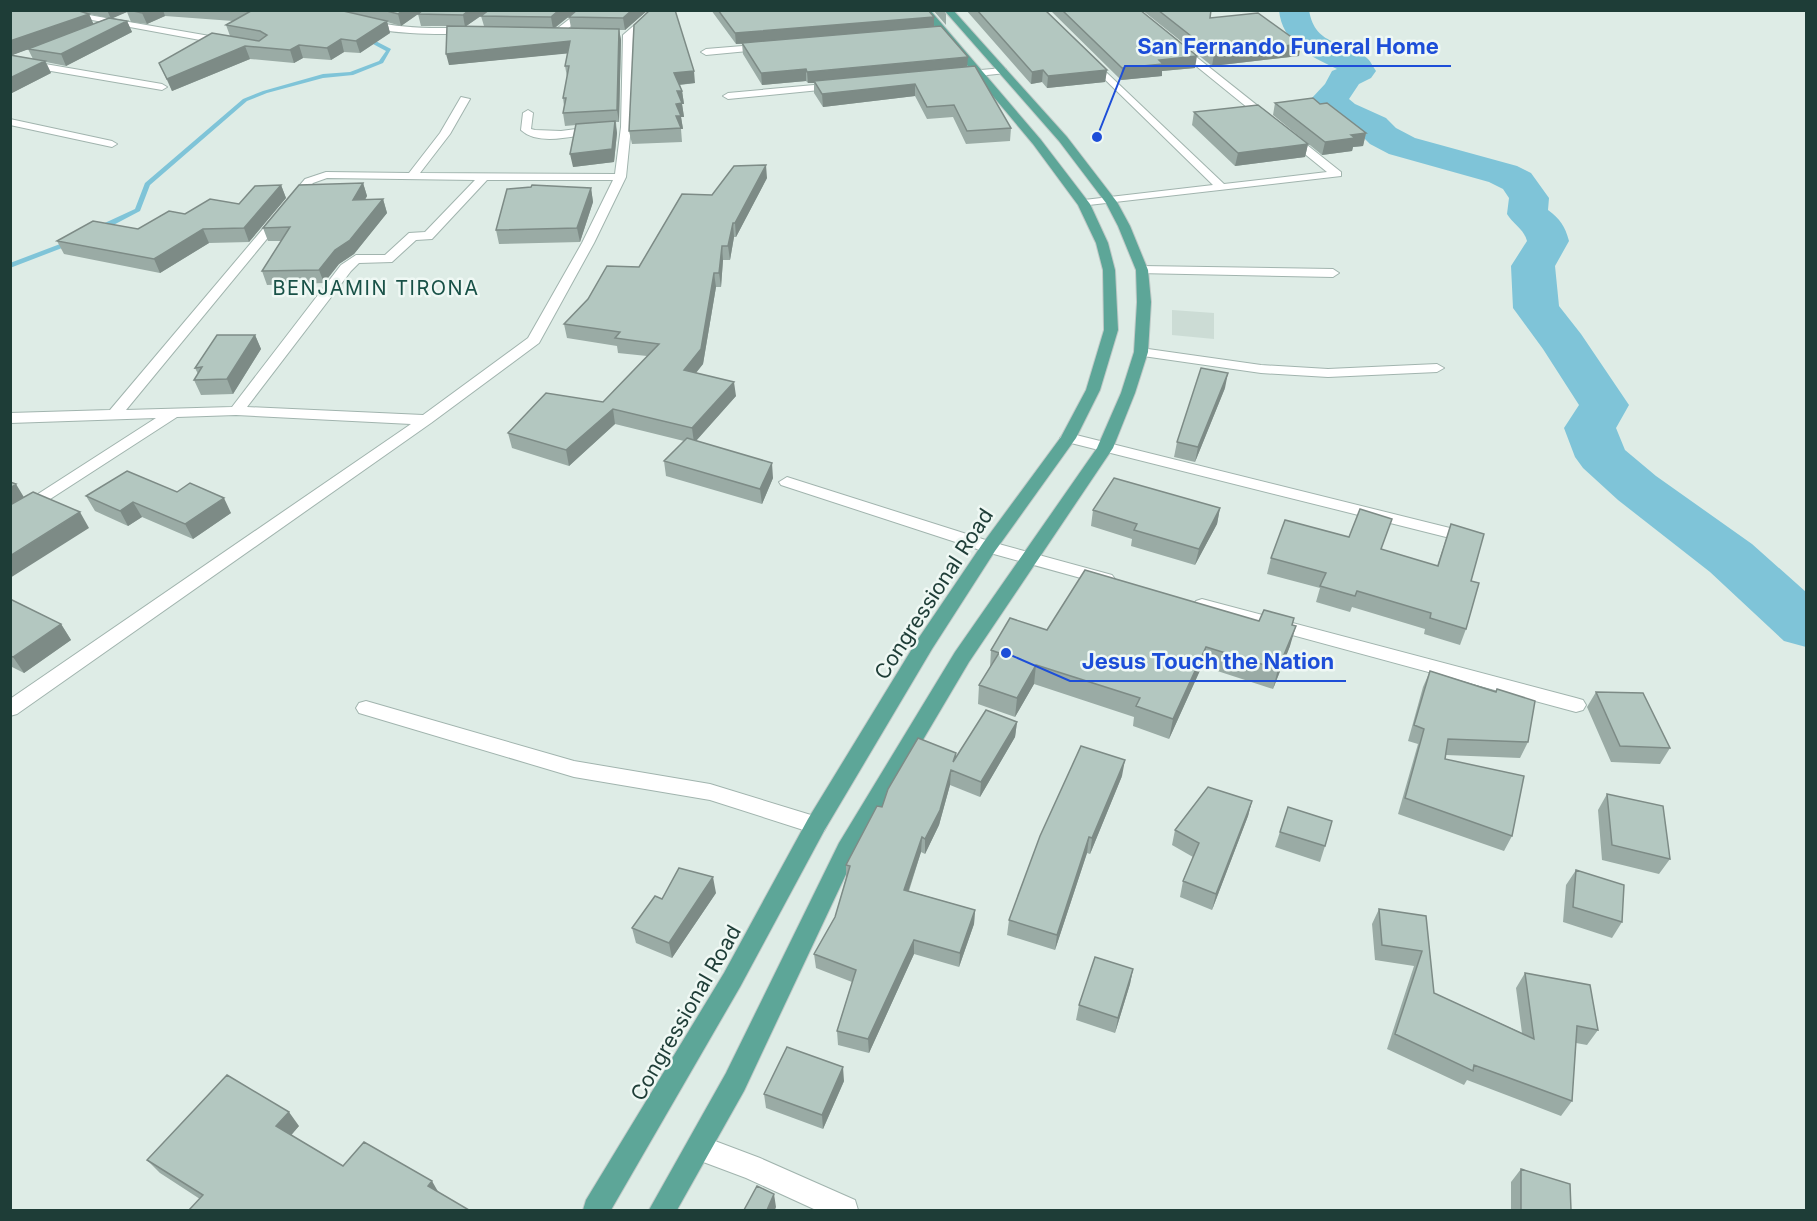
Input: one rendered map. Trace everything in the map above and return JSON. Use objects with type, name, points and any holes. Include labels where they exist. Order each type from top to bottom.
[{"type":"main road","name":"Congressional Road","points":[[662,1210],[735,1082],[847,849],[956,666],[1105,448],[1128,393],[1141,352],[1127,331],[1102,243],[1084,204],[1037,142],[978,74],[938,33],[926,10]]},
{"type":"main road","name":"Congressional Road","points":[[596,1210],[732,980],[816,825],[925,644],[989,547],[1068,438],[1127,331],[1142,270],[1132,242],[1111,202],[1063,140],[948,10]]},
{"type":"street","points":[[42,10],[240,45]]},
{"type":"street","points":[[330,10],[348,19],[404,31],[475,29]]},
{"type":"street","points":[[557,33],[587,10]]},
{"type":"street","points":[[10,709],[426,420],[534,340],[588,243],[620,177],[626,127],[622,35],[658,10]]},
{"type":"street","points":[[101,28],[139,14]]},
{"type":"street","points":[[404,31],[420,21]]},
{"type":"street","points":[[546,33],[569,34]]},
{"type":"street","points":[[1084,204],[1337,174],[1169,40]]},
{"type":"street","points":[[706,52],[783,45]]},
{"type":"street","points":[[1082,51],[1221,187]]},
{"type":"street","points":[[12,62],[36,54]]},
{"type":"street","points":[[12,62],[162,87]]},
{"type":"street","points":[[942,77],[1003,71]]},
{"type":"street","points":[[728,96],[847,86]]},
{"type":"street","points":[[412,176],[445,134],[449,123],[465,99]]},
{"type":"street","points":[[528,113],[526,130],[540,134],[626,127]]},
{"type":"street","points":[[10,122],[112,144]]},
{"type":"street","points":[[116,413],[309,181],[326,175],[620,177]]},
{"type":"street","points":[[236,411],[346,268],[357,259],[388,259],[413,236],[428,236],[484,177]]},
{"type":"street","points":[[1142,270],[1333,273]]},
{"type":"street","points":[[1141,352],[1261,369],[1328,373],[1437,368]]},
{"type":"street","points":[[10,418],[236,411],[426,420]]},
{"type":"street","points":[[10,520],[172,414]]},
{"type":"street","points":[[1068,438],[1474,539]]},
{"type":"street","points":[[787,482],[989,547],[1120,583]]},
{"type":"street","points":[[1188,601],[1576,705]]},
{"type":"street","points":[[366,708],[574,769],[710,792],[816,825]]},
{"type":"street","points":[[699,1148],[752,1167],[845,1210]]},
{"type":"shaded area","points":[[1172,310],[1214,313],[1214,339],[1172,335]]},
{"type":"building","points":[[10,10],[76,10],[89,14],[10,41]]},
{"type":"building","points":[[129,10],[147,10],[142,13]]},
{"type":"building","points":[[241,10],[339,10],[387,21],[356,41],[341,39],[327,48],[299,45],[290,50],[245,46],[167,79],[159,63],[212,33],[259,41],[267,35],[260,31],[226,25],[251,11]]},
{"type":"building","points":[[383,10],[403,10],[398,14]]},
{"type":"building","points":[[423,10],[469,10],[463,15],[418,14]]},
{"type":"building","points":[[489,10],[559,10],[551,17],[481,16]]},
{"type":"building","points":[[577,10],[632,10],[623,18],[569,17]]},
{"type":"building","points":[[650,10],[675,10],[694,71],[674,73],[682,91],[677,91],[682,103],[676,104],[681,116],[676,116],[681,128],[629,131],[634,25]]},
{"type":"building","points":[[718,10],[928,10],[934,17],[735,33]]},
{"type":"building","points":[[977,10],[1045,10],[1107,70],[1048,76],[1043,70],[1032,72]]},
{"type":"building","points":[[1062,10],[1140,10],[1197,56],[1159,60],[1163,64],[1122,68]]},
{"type":"building","points":[[1158,10],[1211,10],[1210,18],[1258,13],[1301,44],[1214,54]]},
{"type":"building","points":[[109,18],[127,21],[61,54],[28,49]]},
{"type":"building","points":[[447,26],[619,29],[617,110],[563,113],[566,98],[563,98],[569,66],[565,66],[570,41],[446,54]]},
{"type":"building","points":[[941,26],[968,57],[807,72],[806,69],[761,73],[742,43]]},
{"type":"building","points":[[10,55],[45,61],[10,78]]},
{"type":"building","points":[[975,66],[1011,128],[967,131],[954,105],[927,107],[915,84],[822,94],[814,81]]},
{"type":"building","points":[[1313,98],[1320,104],[1327,103],[1366,133],[1351,135],[1355,138],[1325,142],[1275,103]]},
{"type":"building","points":[[1258,105],[1308,144],[1238,153],[1194,112]]},
{"type":"building","points":[[615,121],[612,149],[570,154],[576,124]]},
{"type":"building","points":[[766,165],[733,223],[728,246],[722,246],[719,273],[714,273],[701,349],[684,370],[734,382],[692,428],[613,409],[566,450],[508,433],[546,393],[603,402],[659,344],[615,338],[620,332],[564,324],[588,299],[607,266],[639,267],[682,194],[712,195],[734,166]]},
{"type":"building","points":[[363,183],[353,200],[383,199],[350,240],[335,250],[319,270],[262,271],[290,227],[263,228],[299,185]]},
{"type":"building","points":[[281,185],[244,228],[203,229],[154,259],[57,241],[93,221],[138,229],[169,211],[185,214],[210,199],[239,204],[255,186]]},
{"type":"building","points":[[532,185],[591,188],[577,228],[496,230],[507,189],[531,187]]},
{"type":"building","points":[[217,335],[255,335],[227,379],[194,380],[202,367],[195,368]]},
{"type":"building","points":[[1201,368],[1228,373],[1198,447],[1177,442]]},
{"type":"building","points":[[687,438],[772,463],[760,489],[664,461]]},
{"type":"building","points":[[127,471],[177,492],[190,483],[224,498],[185,524],[133,502],[120,511],[86,496]]},
{"type":"building","points":[[1114,478],[1220,508],[1199,549],[1134,530],[1137,524],[1093,510]]},
{"type":"building","points":[[33,492],[80,512],[10,556],[10,505]]},
{"type":"building","points":[[1360,509],[1392,519],[1381,549],[1438,566],[1451,524],[1484,534],[1471,581],[1479,583],[1466,629],[1430,618],[1431,613],[1357,591],[1355,596],[1320,586],[1326,573],[1271,558],[1285,520],[1349,537]]},
{"type":"building","points":[[1085,570],[1259,621],[1264,610],[1294,618],[1292,625],[1296,626],[1278,669],[1206,647],[1173,719],[1136,706],[1140,698],[1036,665],[1017,698],[979,685],[999,653],[991,650],[1010,618],[1047,630]]},
{"type":"building","points":[[10,599],[61,624],[13,657],[10,656]]},
{"type":"building","points":[[1430,671],[1496,692],[1497,689],[1535,701],[1528,742],[1448,739],[1445,759],[1524,776],[1512,836],[1405,798],[1424,729],[1414,725]]},
{"type":"building","points":[[1596,692],[1643,693],[1670,748],[1620,746]]},
{"type":"building","points":[[986,710],[1017,722],[981,782],[951,770],[940,810],[925,839],[922,837],[904,890],[975,910],[960,953],[914,940],[868,1039],[837,1031],[856,970],[814,954],[835,917],[850,866],[846,865],[877,806],[882,807],[888,789],[918,738],[956,753],[953,762]]},
{"type":"building","points":[[1081,746],[1125,760],[1092,838],[1089,837],[1057,935],[1009,920],[1040,836]]},
{"type":"building","points":[[1208,787],[1252,801],[1216,894],[1183,881],[1199,843],[1175,830]]},
{"type":"building","points":[[1607,794],[1663,806],[1670,859],[1612,845]]},
{"type":"building","points":[[1288,807],[1332,821],[1325,846],[1280,832]]},
{"type":"building","points":[[679,868],[713,877],[669,943],[632,928],[655,896],[662,899]]},
{"type":"building","points":[[1576,870],[1624,885],[1622,922],[1573,907]]},
{"type":"building","points":[[1379,909],[1426,916],[1434,993],[1534,1039],[1525,973],[1590,985],[1598,1030],[1577,1026],[1572,1101],[1474,1065],[1473,1071],[1395,1034],[1422,951],[1382,945]]},
{"type":"building","points":[[1095,957],[1133,969],[1118,1018],[1079,1005]]},
{"type":"building","points":[[787,1047],[843,1067],[822,1115],[764,1094]]},
{"type":"building","points":[[227,1075],[289,1112],[276,1126],[343,1166],[364,1142],[432,1181],[428,1186],[469,1210],[189,1210],[203,1195],[147,1160]]},
{"type":"building","points":[[1521,1169],[1570,1184],[1571,1210],[1521,1210]]},
{"type":"building","points":[[757,1186],[774,1194],[767,1210],[744,1210]]},
{"type":"waterway","points":[[1294,10],[1295,21],[1307,38],[1315,45],[1355,65],[1359,71],[1344,78],[1340,89],[1328,99],[1342,112],[1373,126],[1383,136],[1402,146],[1503,174],[1517,181],[1529,198],[1527,214],[1545,228],[1548,241],[1533,266],[1536,308],[1564,344],[1604,405],[1590,428],[1602,457],[1637,488],[1731,558],[1806,626]]},
{"type":"waterway","points":[[99,229],[138,210],[147,184],[245,100],[323,76],[351,74],[381,62],[389,50],[362,36]]},
{"type":"waterway","points":[[10,266],[71,243]]},
{"type":"place","name":"San Fernando Funeral Home","points":[[1097,137]]},
{"type":"place","name":"Jesus Touch the Nation","points":[[1006,653]]},
{"type":"district","name":"BENJAMIN TIRONA","points":[[376,288]]}]
